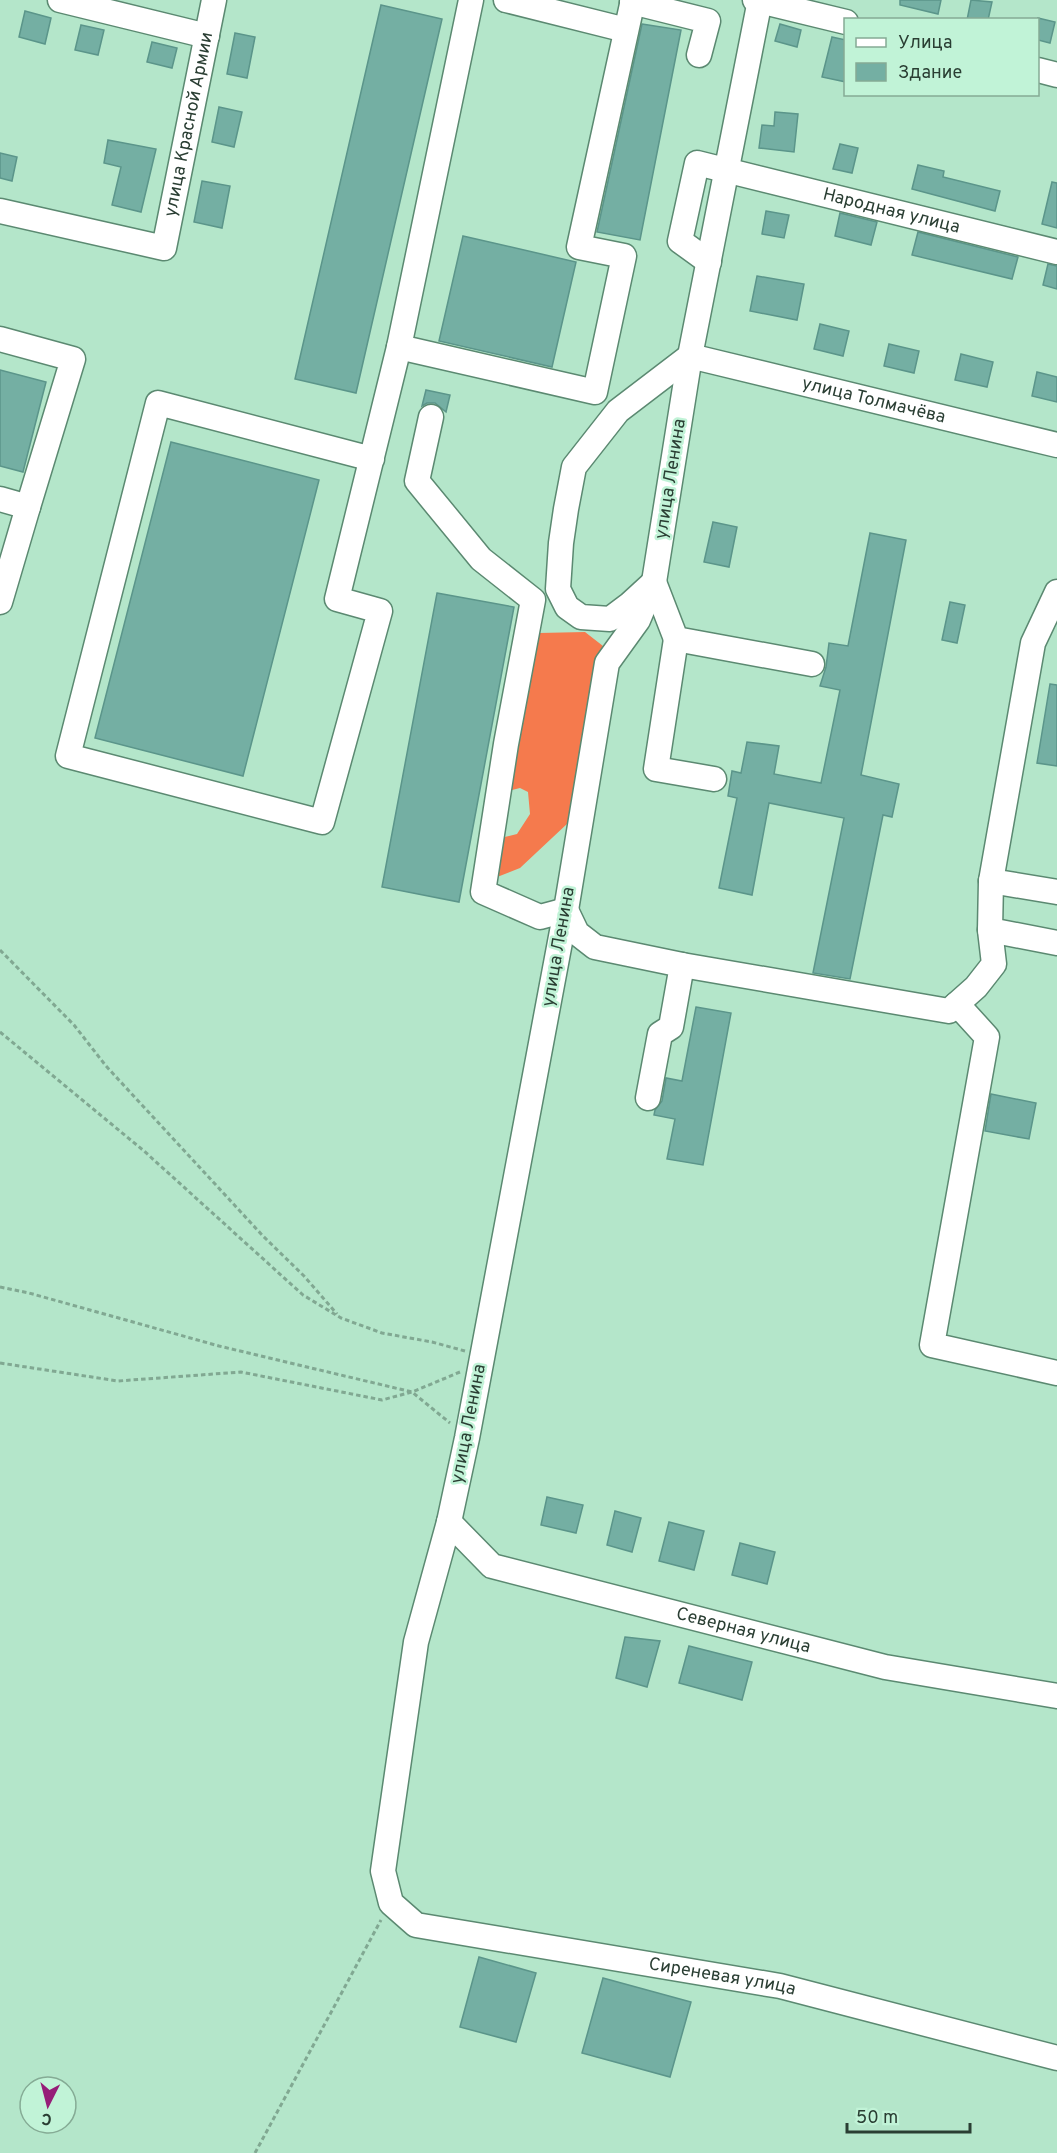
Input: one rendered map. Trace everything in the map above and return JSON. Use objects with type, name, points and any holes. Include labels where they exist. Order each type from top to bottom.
[{"type":"street","points":[[60,0],[207,36]]},
{"type":"street","name":"улица Красной Армии","points":[[0,211],[164,248],[214,0]]},
{"type":"street","points":[[372,459],[158,404],[68,756],[322,822],[380,611],[337,599],[372,459],[399,347],[471,0]]},
{"type":"street","points":[[506,0],[626,30]]},
{"type":"street","points":[[758,0],[844,22]]},
{"type":"street","name":"улица Ленина","points":[[391,1902],[383,1871],[416,1642],[449,1522],[468,1438],[566,910],[607,663],[638,620],[654,582],[690,356],[758,0]]},
{"type":"street","points":[[399,347],[595,392],[624,256],[579,247],[633,1],[708,21],[699,55]]},
{"type":"street","points":[[1039,70],[1057,75]]},
{"type":"street","name":"Народная улица","points":[[709,262],[680,241],[698,163],[1057,252]]},
{"type":"street","points":[[0,339],[73,359],[0,602]]},
{"type":"street","points":[[690,356],[618,411],[574,467],[561,543],[558,589],[567,607],[581,617],[610,619],[654,582],[676,639],[656,769],[714,779]]},
{"type":"street","name":"улица Толмачёва","points":[[690,356],[1057,445]]},
{"type":"street","points":[[431,417],[417,481],[481,559],[533,600],[506,744],[483,892],[540,917],[566,910],[577,933],[595,947],[682,965],[949,1011],[976,987],[994,964],[990,930],[991,880],[1033,643],[1057,592]]},
{"type":"street","points":[[0,499],[28,507]]},
{"type":"street","points":[[676,639],[812,664]]},
{"type":"street","points":[[991,880],[1057,892]]},
{"type":"street","points":[[990,930],[1057,943]]},
{"type":"street","points":[[648,1098],[660,1034],[671,1027],[682,965]]},
{"type":"street","points":[[957,1004],[987,1036],[932,1345],[1057,1373]]},
{"type":"street","name":"Северная улица","points":[[449,1522],[492,1566],[885,1667],[1057,1696]]},
{"type":"street","name":"Сиреневая улица","points":[[391,1902],[416,1925],[780,1986],[1057,2058]]},
{"type":"path","points":[[0,950],[74,1025],[106,1066],[341,1318]]},
{"type":"path","points":[[0,1032],[144,1151],[303,1295],[341,1318],[382,1333],[471,1352],[482,1359],[453,1377],[382,1400],[241,1372],[118,1381],[0,1363]]},
{"type":"path","points":[[0,1287],[219,1346],[412,1392],[468,1438]]},
{"type":"path","points":[[255,2153],[391,1902]]},
{"type":"shaded area","points":[[585,632],[603,646],[579,799],[568,823],[520,868],[492,879],[496,839],[517,834],[530,814],[528,792],[520,788],[504,792],[529,636],[539,633]]},
{"type":"building","points":[[900,0],[941,0],[938,14],[900,5]]},
{"type":"building","points":[[971,0],[992,2],[988,18],[967,18]]},
{"type":"building","points":[[381,5],[442,19],[356,393],[295,379]]},
{"type":"building","points":[[25,11],[51,18],[45,44],[19,37]]},
{"type":"building","points":[[1039,18],[1055,22],[1050,43],[1039,40]]},
{"type":"building","points":[[642,24],[681,30],[640,240],[597,232]]},
{"type":"building","points":[[780,24],[801,30],[797,47],[775,41]]},
{"type":"building","points":[[81,25],[104,30],[98,55],[75,50]]},
{"type":"building","points":[[235,33],[255,37],[247,78],[227,74]]},
{"type":"building","points":[[832,37],[844,40],[844,82],[822,77]]},
{"type":"building","points":[[152,42],[177,48],[172,68],[147,62]]},
{"type":"building","points":[[219,107],[242,112],[234,147],[212,142]]},
{"type":"building","points":[[775,112],[798,114],[794,152],[759,148],[762,125],[774,126]]},
{"type":"building","points":[[108,140],[156,149],[141,212],[112,205],[121,167],[104,163]]},
{"type":"building","points":[[840,144],[858,148],[852,173],[833,169]]},
{"type":"building","points":[[0,153],[17,157],[12,181],[0,178]]},
{"type":"building","points":[[918,165],[944,171],[943,177],[1000,191],[995,211],[912,189]]},
{"type":"building","points":[[202,181],[230,186],[222,228],[194,222]]},
{"type":"building","points":[[1052,182],[1057,183],[1057,228],[1042,224]]},
{"type":"building","points":[[766,211],[789,215],[784,238],[762,234]]},
{"type":"building","points":[[840,213],[877,222],[871,245],[835,236]]},
{"type":"building","points":[[918,232],[1018,257],[1012,279],[912,255]]},
{"type":"building","points":[[463,236],[576,262],[552,367],[439,341]]},
{"type":"building","points":[[1048,264],[1057,266],[1057,289],[1043,285]]},
{"type":"building","points":[[757,276],[804,284],[797,320],[750,311]]},
{"type":"building","points":[[820,324],[849,331],[843,356],[814,349]]},
{"type":"building","points":[[889,344],[919,351],[914,373],[884,366]]},
{"type":"building","points":[[961,354],[993,362],[987,387],[955,380]]},
{"type":"building","points":[[0,370],[46,382],[23,472],[0,466]]},
{"type":"building","points":[[1037,372],[1057,377],[1057,402],[1032,396]]},
{"type":"building","points":[[426,390],[450,395],[446,412],[435,403],[422,406]]},
{"type":"building","points":[[171,442],[319,480],[243,776],[95,738]]},
{"type":"building","points":[[713,522],[737,527],[729,567],[704,562]]},
{"type":"building","points":[[870,533],[906,540],[861,775],[899,784],[892,817],[883,815],[850,979],[813,973],[844,818],[769,803],[752,895],[719,888],[737,798],[728,796],[732,771],[741,773],[747,742],[779,746],[774,774],[821,783],[840,690],[820,686],[826,667],[829,643],[848,646]]},
{"type":"building","points":[[437,593],[514,607],[459,902],[382,887]]},
{"type":"building","points":[[950,602],[965,605],[957,643],[942,640]]},
{"type":"building","points":[[1050,684],[1057,685],[1057,766],[1037,763]]},
{"type":"building","points":[[696,1007],[731,1013],[703,1165],[667,1159],[675,1119],[654,1115],[662,1101],[666,1078],[682,1081]]},
{"type":"building","points":[[991,1094],[1036,1103],[1029,1139],[985,1131]]},
{"type":"building","points":[[547,1497],[583,1505],[576,1533],[541,1525]]},
{"type":"building","points":[[615,1511],[641,1518],[632,1552],[607,1545]]},
{"type":"building","points":[[669,1522],[704,1531],[694,1570],[659,1561]]},
{"type":"building","points":[[740,1543],[775,1552],[767,1584],[732,1575]]},
{"type":"building","points":[[625,1637],[660,1641],[647,1687],[616,1678]]},
{"type":"building","points":[[689,1646],[752,1662],[742,1700],[679,1683]]},
{"type":"building","points":[[479,1957],[536,1973],[516,2042],[460,2027]]},
{"type":"building","points":[[603,1978],[691,2002],[670,2077],[582,2053]]}]
